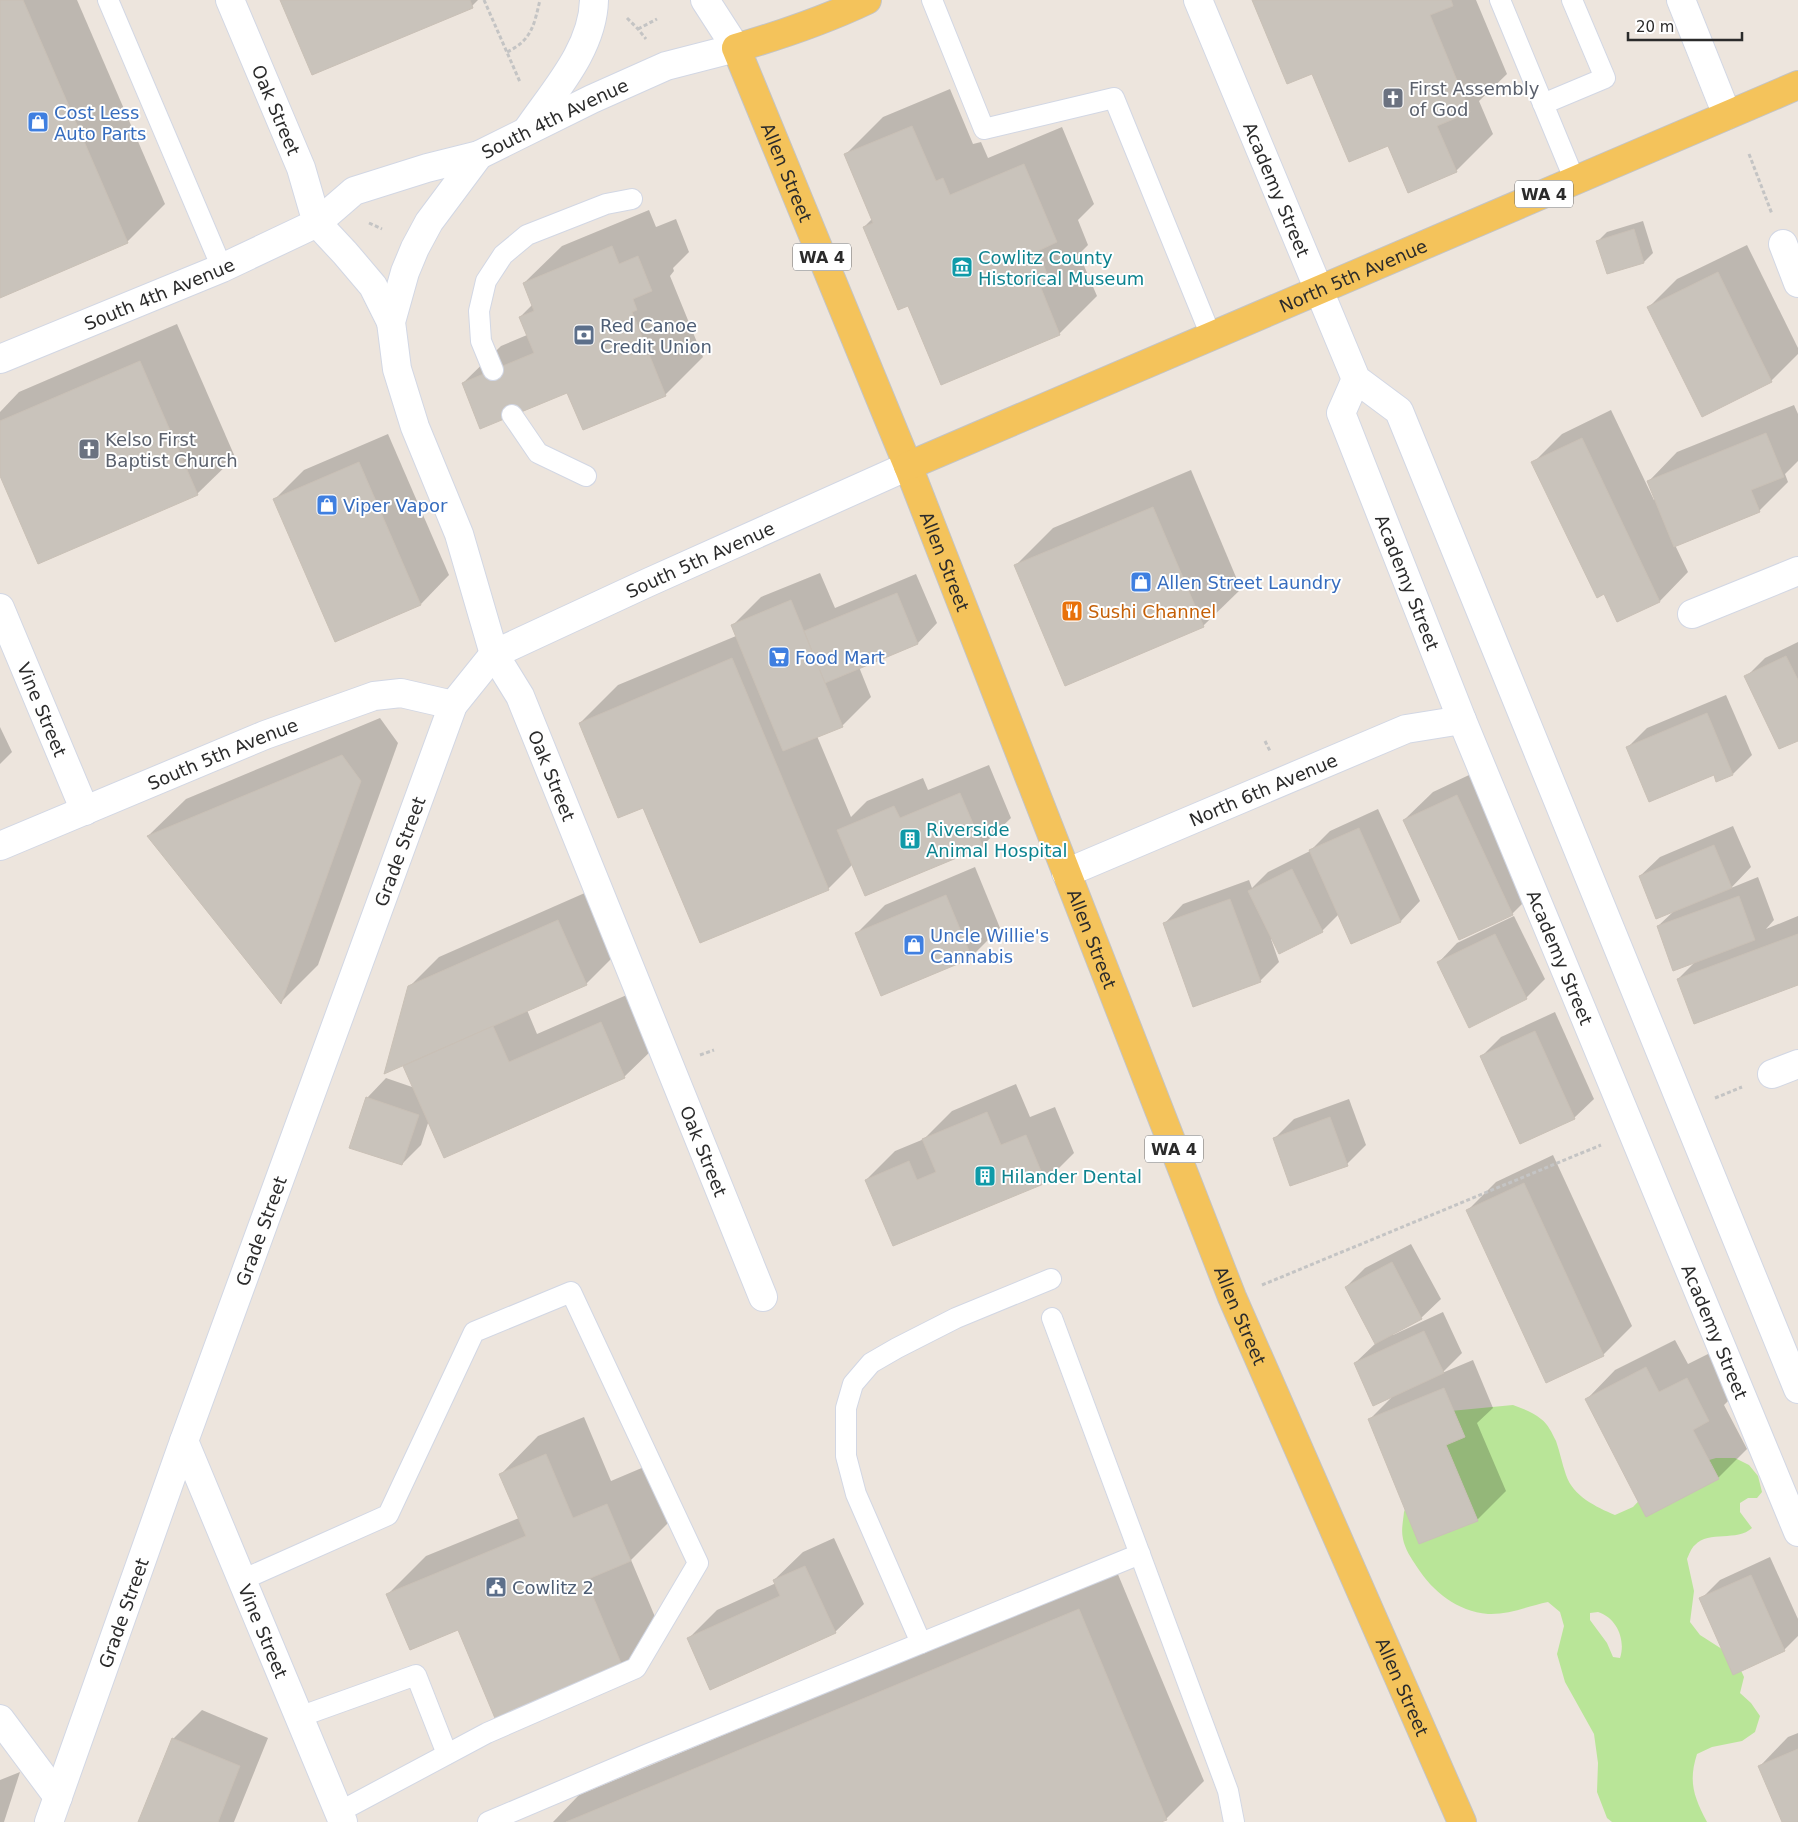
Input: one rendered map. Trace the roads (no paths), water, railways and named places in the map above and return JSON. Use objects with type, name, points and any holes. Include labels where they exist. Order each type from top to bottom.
[{"type":"main road","points":[[736,48],[788,33],[831,8],[867,0]]},
{"type":"main road","name":"Allen Street","points":[[736,48],[908,466],[1232,1297],[1462,1822]]},
{"type":"main road","name":"North 5th Avenue","points":[[908,466],[1798,85]]},
{"type":"street","name":"Oak Street","points":[[230,0],[300,168],[317,222]]},
{"type":"street","points":[[528,131],[566,75],[585,42],[594,0]]},
{"type":"street","name":"Allen Street","points":[[705,0],[736,48]]},
{"type":"street","name":"Allen Street","points":[[721,0],[736,48]]},
{"type":"street","name":"Academy Street","points":[[1198,0],[1356,379],[1341,413],[1462,720],[1798,1532]]},
{"type":"street","points":[[1681,0],[1727,115]]},
{"type":"street","name":"South 4th Avenue","points":[[0,360],[222,268],[317,222],[354,191],[427,168],[479,155],[592,99],[666,66],[736,48]]},
{"type":"street","name":"South 4th Avenue","points":[[415,248],[429,222],[479,155]]},
{"type":"street","points":[[317,222],[373,286],[391,322]]},
{"type":"street","points":[[1783,244],[1798,283]]},
{"type":"street","name":"Oak Street","points":[[415,248],[405,272],[391,322],[399,378],[415,427],[458,534],[494,654],[520,696],[763,1297]]},
{"type":"street","points":[[1356,379],[1399,410],[1798,1389]]},
{"type":"street","name":"South 5th Avenue","points":[[494,654],[646,583],[908,466]]},
{"type":"street","points":[[1692,614],[1798,570]]},
{"type":"street","name":"Vine Street","points":[[0,608],[85,811]]},
{"type":"street","name":"Grade Street","points":[[50,1822],[184,1442],[453,705],[494,654]]},
{"type":"street","name":"South 5th Avenue","points":[[0,846],[265,735],[374,696],[401,694],[453,705]]},
{"type":"street","name":"North 6th Avenue","points":[[1066,873],[1406,729],[1462,720]]},
{"type":"street","points":[[1772,1074],[1798,1064]]},
{"type":"street","name":"Vine Street","points":[[184,1442],[341,1817]]},
{"type":"street","points":[[0,1720],[58,1797]]},
{"type":"lane","points":[[108,0],[222,268]]},
{"type":"lane","points":[[932,0],[984,129],[1114,98],[1211,336]]},
{"type":"lane","points":[[1500,0],[1575,181]]},
{"type":"lane","points":[[1543,104],[1605,78],[1572,0]]},
{"type":"lane","points":[[494,370],[481,341],[479,311],[486,281],[503,255],[527,235],[606,204],[632,199]]},
{"type":"lane","points":[[512,415],[538,453],[586,476]]},
{"type":"lane","points":[[922,1644],[856,1494],[846,1456],[846,1408],[853,1384],[871,1363],[897,1348],[956,1318],[1052,1279]]},
{"type":"lane","points":[[242,1580],[388,1515],[474,1332],[571,1292],[698,1563],[636,1668],[487,1733],[447,1754],[341,1817]]},
{"type":"lane","points":[[1052,1318],[1228,1791],[1234,1822]]},
{"type":"lane","points":[[488,1822],[646,1755],[1140,1554]]},
{"type":"lane","points":[[299,1717],[416,1675],[447,1754]]},
{"type":"place","name":"First Assembly of God","points":[[1393,98]]},
{"type":"place","name":"Cost Less Auto Parts","points":[[38,122]]},
{"type":"place","name":"Cowlitz County Historical Museum","points":[[962,267]]},
{"type":"place","name":"Red Canoe Credit Union","points":[[584,335]]},
{"type":"place","name":"Kelso First Baptist Church","points":[[89,449]]},
{"type":"place","name":"Viper Vapor","points":[[327,505]]},
{"type":"place","name":"Allen Street Laundry","points":[[1141,582]]},
{"type":"place","name":"Sushi Channel","points":[[1072,611]]},
{"type":"place","name":"Food Mart","points":[[779,657]]},
{"type":"place","name":"Riverside Animal Hospital","points":[[910,839]]},
{"type":"place","name":"Uncle Willie's Cannabis","points":[[914,945]]},
{"type":"place","name":"Hilander Dental","points":[[985,1176]]},
{"type":"place","name":"Cowlitz 2","points":[[496,1587]]}]
